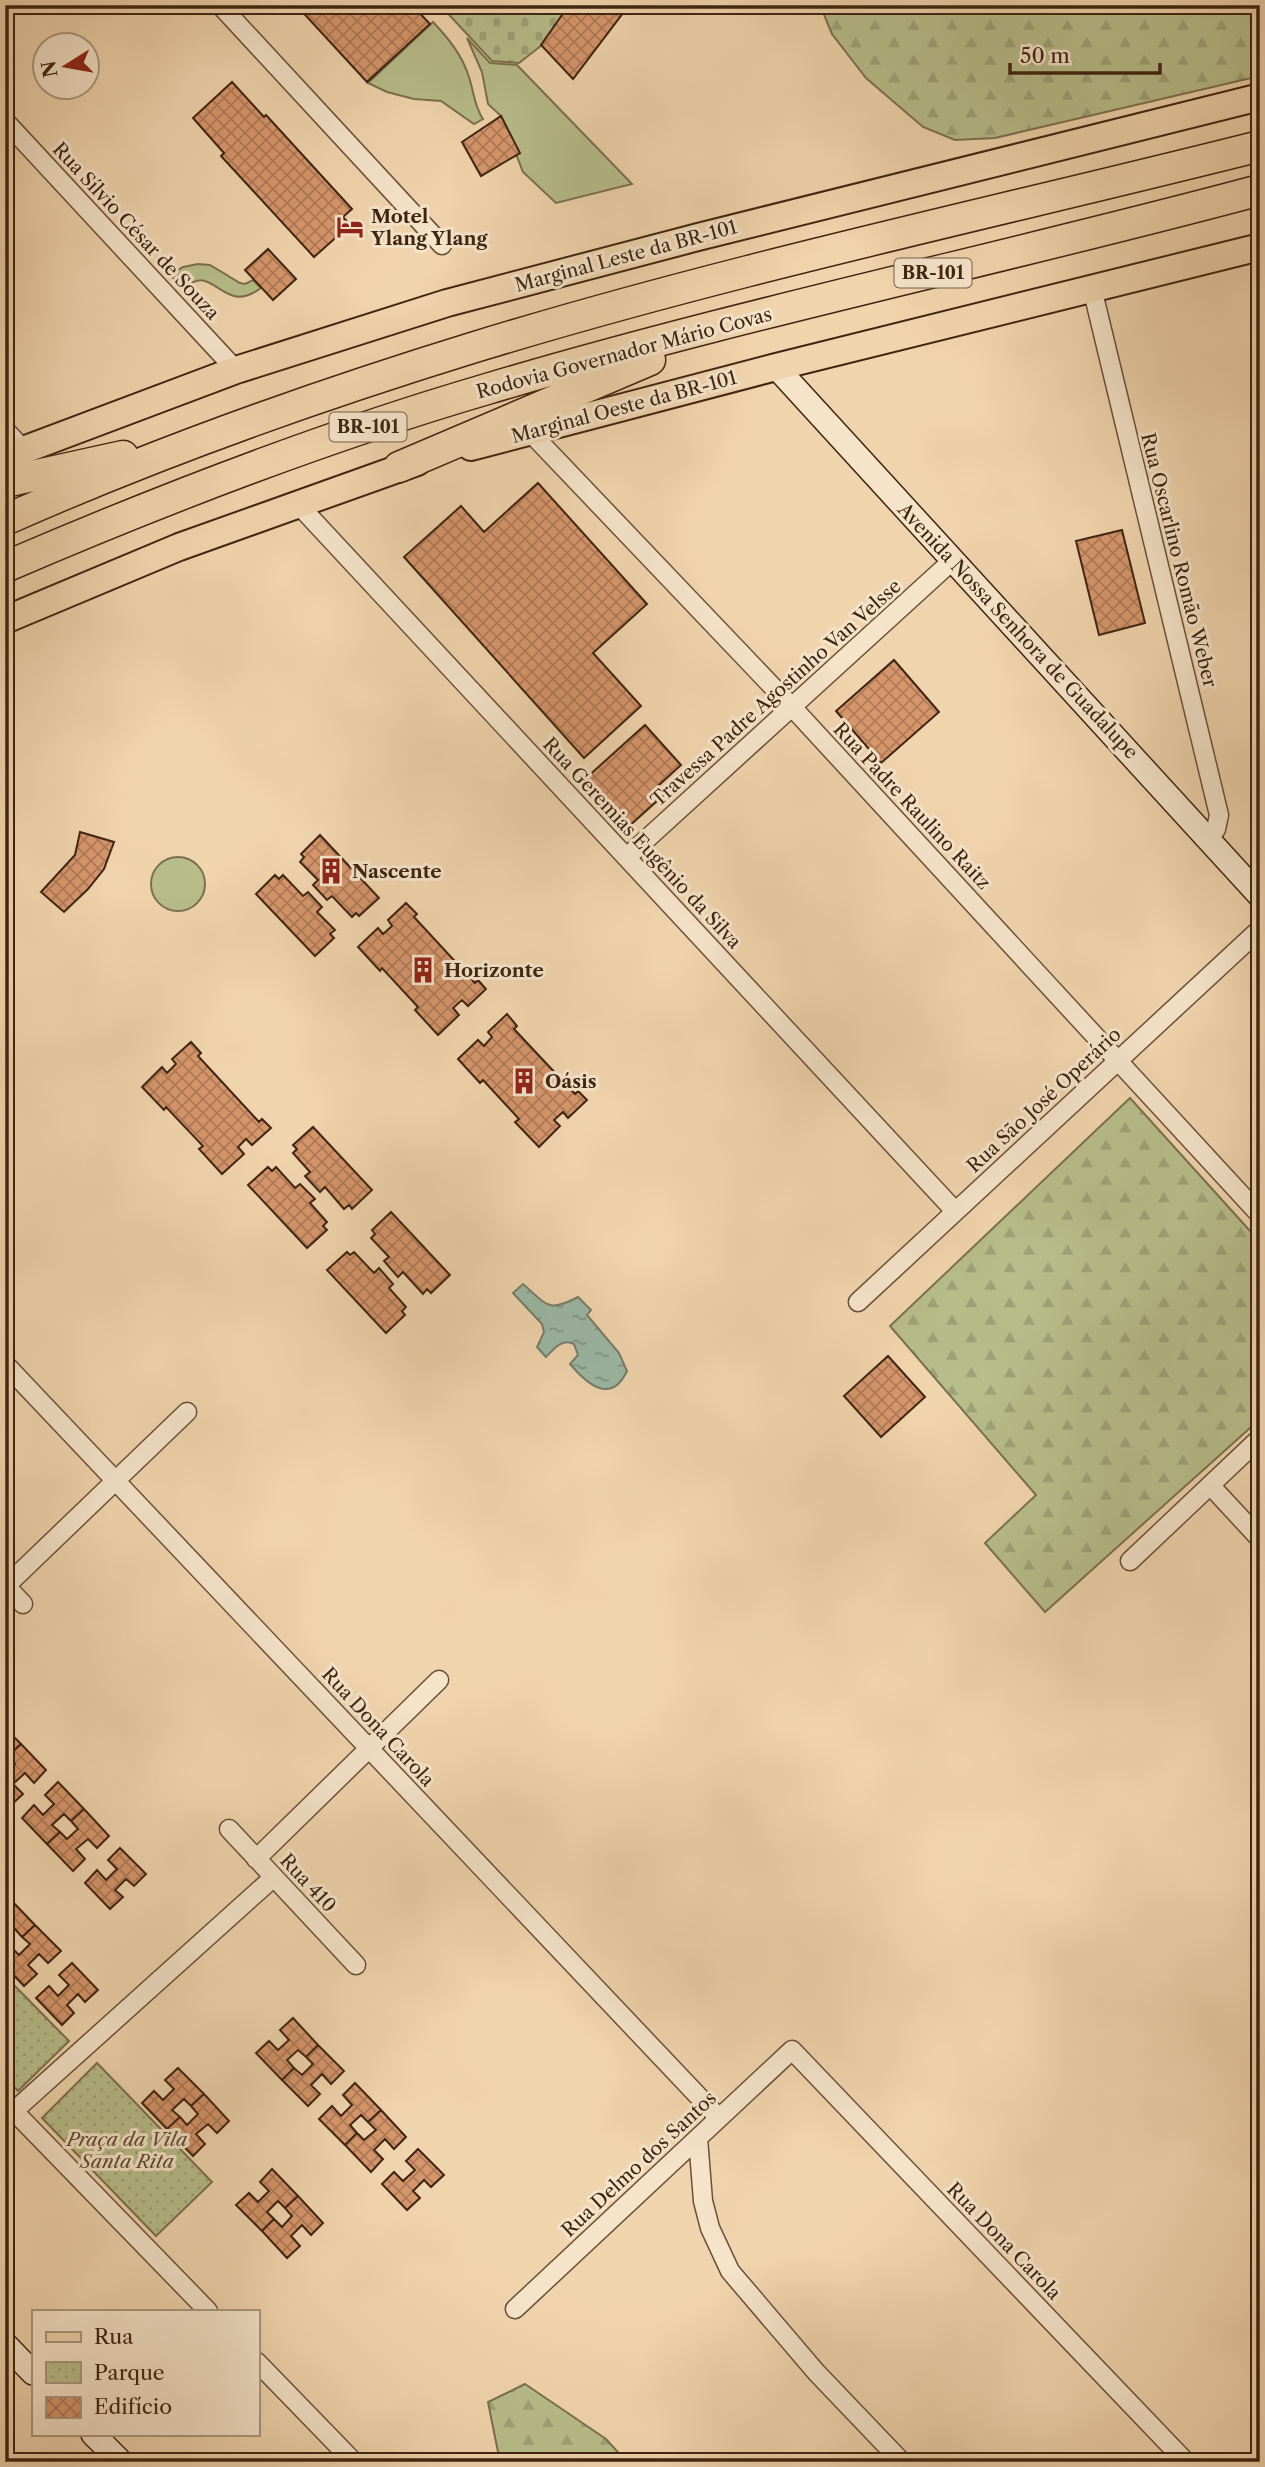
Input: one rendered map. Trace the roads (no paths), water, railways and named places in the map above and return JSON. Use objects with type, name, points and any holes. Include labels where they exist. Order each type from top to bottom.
[{"type":"highway","points":[[1172,168],[1260,131]]},
{"type":"highway","name":"BR-101","points":[[5,520],[215,435],[408,369],[588,315],[765,268],[1260,146]]},
{"type":"highway","name":"Rodovia Governador Mário Covas","points":[[5,566],[219,480],[402,415],[572,365],[741,320],[1260,190]]},
{"type":"highway","points":[[399,467],[741,320]]},
{"type":"highway","points":[[5,482],[215,435]]},
{"type":"main road","name":"Marginal Leste da BR-101","points":[[11,445],[447,303],[568,270],[1260,97]]},
{"type":"main road","name":"Marginal Oeste da BR-101","points":[[5,620],[179,547],[399,467],[776,367],[1260,247]]},
{"type":"street","points":[[220,5],[442,245]]},
{"type":"street","name":"Rua Sílvio César de Souza","points":[[5,121],[236,370]]},
{"type":"street","name":"Rua Oscarlino Romão Weber","points":[[1092,288],[1219,815],[1216,829],[1209,840]]},
{"type":"street","name":"Avenida Nossa Senhora de Guadalupe","points":[[776,367],[1260,896]]},
{"type":"street","name":"Rua Padre Raulino Raitz","points":[[529,432],[792,707],[1260,1215]]},
{"type":"street","name":"Rua Geremias Eugênio da Silva","points":[[297,503],[955,1212]]},
{"type":"street","name":"Travessa Padre Agostinho Van Velsse","points":[[627,857],[953,560]]},
{"type":"street","name":"Rua São José Operário","points":[[858,1302],[1260,929]]},
{"type":"street","name":"Rua Dona Carola","points":[[5,1364],[719,2118]]},
{"type":"street","points":[[23,1604],[6,1586],[187,1412]]},
{"type":"street","points":[[1130,1561],[1260,1438]]},
{"type":"street","points":[[1210,1485],[1260,1539]]},
{"type":"street","points":[[256,1859],[439,1680]]},
{"type":"street","name":"Rua 410","points":[[229,1829],[356,1965]]},
{"type":"street","points":[[207,2310],[8,2111],[274,1877]]},
{"type":"street","name":"Rua Dona Carola","points":[[792,2050],[1186,2462]]},
{"type":"street","name":"Rua Delmo dos Santos","points":[[515,2309],[792,2050]]},
{"type":"street","points":[[698,2138],[704,2201],[710,2228],[730,2271],[816,2372],[902,2462]]},
{"type":"street","points":[[5,2344],[32,2371]]},
{"type":"street","points":[[259,2364],[354,2462]]},
{"type":"street","points":[[95,2436],[121,2462]]},
{"type":"water","points":[[523,1284],[548,1304],[560,1305],[578,1297],[591,1310],[587,1315],[619,1353],[627,1371],[621,1381],[606,1389],[591,1384],[570,1364],[578,1355],[574,1344],[566,1342],[558,1345],[546,1357],[537,1347],[544,1332],[542,1324],[513,1293]]},
{"type":"place","name":"Motel Ylang Ylang","points":[[350,227]]},
{"type":"place","name":"Nascente","points":[[331,871]]},
{"type":"place","name":"Horizonte","points":[[423,970]]},
{"type":"place","name":"Oásis","points":[[524,1081]]},
{"type":"park label","name":"Praça da Vila Santa Rita","points":[[127,2150]]}]
